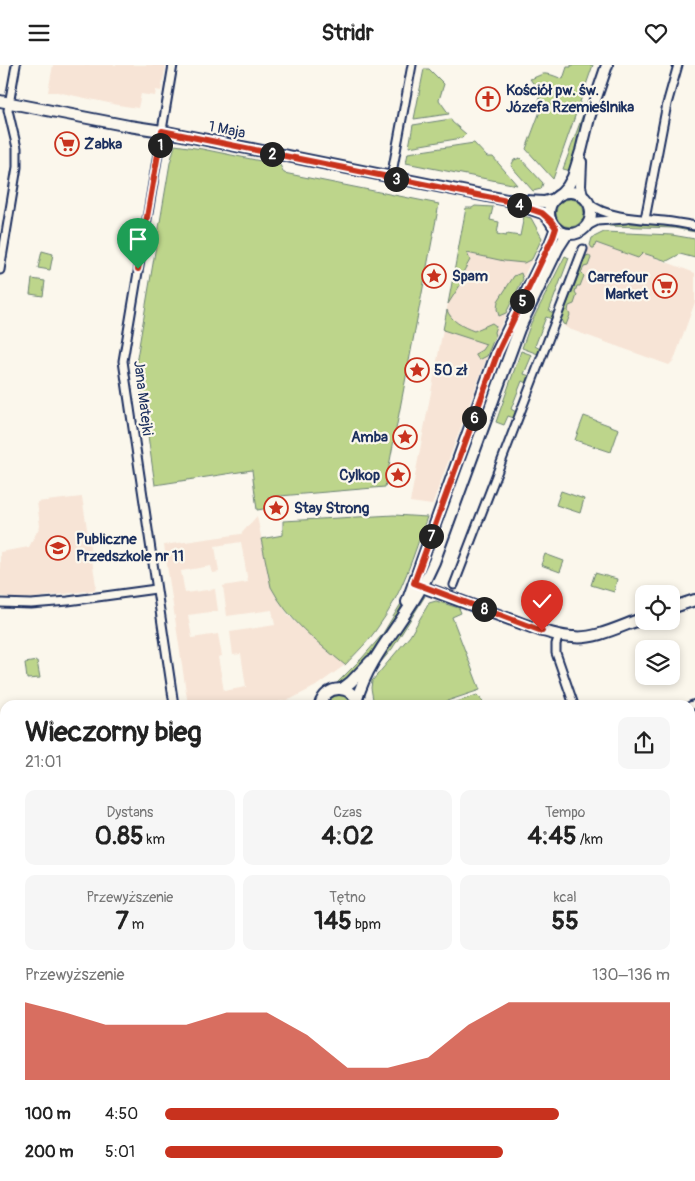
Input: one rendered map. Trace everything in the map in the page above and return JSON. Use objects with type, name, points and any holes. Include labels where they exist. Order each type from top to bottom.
[{"type":"street","points":[[0,270],[17,167],[17,147],[5,102],[16,65]]},
{"type":"street","name":"Jana Matejki","points":[[173,65],[123,361],[173,700]]},
{"type":"street","points":[[391,178],[412,65]]},
{"type":"street","points":[[607,65],[589,118],[581,151],[568,186],[549,209],[549,215],[553,225],[561,232],[567,234],[578,233],[597,221],[634,218]]},
{"type":"street","points":[[645,219],[664,117],[678,65]]},
{"type":"street","name":"1 Maja","points":[[5,102],[162,131],[507,201],[542,213],[553,225]]},
{"type":"street","points":[[581,151],[580,187],[592,215],[587,226]]},
{"type":"street","points":[[558,196],[572,192],[586,199],[598,210],[634,218],[695,226]]},
{"type":"street","name":"1 Maja","points":[[507,201],[544,203],[558,196]]},
{"type":"street","points":[[418,585],[498,352],[550,245],[553,225]]},
{"type":"street","points":[[358,700],[360,688],[380,651],[400,620],[418,585],[434,562],[519,329],[558,248],[567,234]]},
{"type":"street","points":[[454,585],[583,249]]},
{"type":"street","points":[[418,585],[542,631],[574,638],[602,633],[635,621]]},
{"type":"street","points":[[0,603],[32,604],[68,601],[156,589]]},
{"type":"street","points":[[680,605],[695,600]]},
{"type":"street","points":[[559,635],[556,653],[572,700]]},
{"type":"street","points":[[342,689],[380,651]]},
{"type":"street","points":[[322,700],[330,691],[342,689],[353,694],[357,700]]},
{"type":"shaded area","points":[[53,65],[166,65],[161,91],[156,90],[155,96],[141,94],[138,108],[57,92],[48,92]]},
{"type":"shaded area","points":[[596,243],[638,258],[643,253],[695,273],[695,302],[674,360],[669,365],[564,326],[561,319],[590,245]]},
{"type":"shaded area","points":[[458,251],[524,263],[532,259],[491,346],[432,505],[410,502]]},
{"type":"shaded area","name":"Publiczne Przedszkole nr 11","points":[[82,497],[96,585],[95,590],[35,598],[16,599],[0,596],[0,552],[29,547],[40,526],[37,502]]},
{"type":"shaded area","points":[[257,516],[271,587],[275,595],[289,616],[345,665],[316,686],[287,700],[187,700],[164,545],[241,534]],"holes":[[[241,542],[248,582],[223,586],[227,616],[272,610],[275,625],[230,632],[233,655],[241,654],[246,687],[224,691],[218,657],[222,656],[218,634],[192,638],[188,615],[218,611],[215,589],[185,593],[181,571],[211,566],[213,573],[219,572],[215,546]]]},
{"type":"green space","points":[[571,65],[593,65],[553,179],[526,149],[542,106],[538,103],[542,91],[538,90],[530,79],[544,74],[563,79],[567,67],[571,67]]},
{"type":"green space","points":[[424,69],[429,69],[444,84],[439,100],[449,114],[414,119]]},
{"type":"green space","points":[[592,90],[571,171],[563,169]]},
{"type":"green space","points":[[451,119],[466,134],[462,138],[409,147],[413,125]]},
{"type":"green space","points":[[474,143],[487,157],[493,157],[517,185],[406,163],[408,153]]},
{"type":"green space","points":[[175,145],[280,165],[284,173],[439,204],[385,487],[268,497],[270,508],[257,510],[252,470],[155,485],[137,358],[170,163]]},
{"type":"green space","points":[[520,158],[543,183],[541,189],[533,191],[511,166],[514,160]]},
{"type":"green space","points":[[570,199],[580,203],[584,213],[580,223],[570,227],[560,223],[556,213],[560,203]]},
{"type":"green space","points":[[475,206],[493,207],[490,220],[499,222],[497,234],[520,236],[524,216],[531,218],[542,238],[532,259],[524,263],[467,253],[470,260],[461,276],[464,279],[448,304],[466,208]]},
{"type":"green space","points":[[609,223],[670,225],[695,229],[695,232],[674,228],[609,226]]},
{"type":"green space","points":[[604,232],[672,235],[695,239],[695,258],[680,254],[667,261],[643,253],[638,258],[596,243],[594,248],[592,248],[590,245],[592,238]]},
{"type":"green space","points":[[42,251],[53,254],[50,270],[38,268]]},
{"type":"green space","points":[[589,255],[591,258],[588,266],[584,267],[581,273],[584,276],[580,286],[577,286],[574,304],[569,306],[568,311],[570,315],[566,325],[563,324],[561,319],[586,256]]},
{"type":"green space","points":[[565,256],[569,258],[549,311],[554,313],[552,319],[546,317],[535,346],[540,349],[538,354],[522,348],[531,323]]},
{"type":"green space","points":[[521,273],[523,279],[506,313],[499,316],[497,309],[498,301],[514,276]]},
{"type":"green space","points":[[32,279],[45,281],[43,296],[30,294]]},
{"type":"green space","points":[[447,310],[454,320],[474,331],[492,323],[496,326],[495,336],[487,356],[479,360],[475,354],[482,350],[486,344],[443,330]]},
{"type":"green space","points":[[521,351],[532,355],[524,374],[530,376],[528,384],[522,381],[511,409],[516,412],[514,418],[508,416],[504,425],[496,422]]},
{"type":"green space","points":[[584,416],[619,429],[611,452],[575,440]]},
{"type":"green space","points":[[561,491],[584,499],[580,513],[556,505]]},
{"type":"green space","points":[[394,515],[427,517],[407,574],[394,602],[367,642],[345,665],[304,630],[278,599],[271,587],[261,539],[283,535],[283,521]]},
{"type":"green space","points":[[545,554],[564,561],[560,572],[541,565]]},
{"type":"green space","points":[[595,573],[617,579],[614,592],[591,585]]},
{"type":"green space","points":[[425,596],[392,649],[374,670],[418,601]]},
{"type":"green space","points":[[405,597],[399,612],[379,645],[353,674],[342,683],[336,684],[382,635]]},
{"type":"green space","points":[[436,601],[459,608],[461,613],[452,617],[480,690],[450,700],[373,700],[372,681],[410,636],[429,603]]},
{"type":"green space","points":[[37,661],[40,678],[27,679],[25,663]]},
{"type":"green space","points":[[342,694],[351,700],[328,700]]},
{"type":"green space","points":[[477,695],[481,700],[462,700]]},
{"type":"place","name":"Kościół pw. św. Józefa Rzemieślnika","points":[[488,99]]},
{"type":"place","name":"Żabka","points":[[67,144]]},
{"type":"place","name":"Spam","points":[[434,276]]},
{"type":"place","name":"Carrefour Market","points":[[665,286]]},
{"type":"place","name":"50 zł","points":[[417,370]]},
{"type":"place","name":"Amba","points":[[405,437]]},
{"type":"place","name":"Cylkop","points":[[398,475]]},
{"type":"place","name":"Stay Strong","points":[[276,508]]},
{"type":"place","name":"Publiczne Przedszkole nr 11","points":[[58,548]]},
{"type":"route","points":[[138,269],[162,131],[507,201],[542,213],[551,221],[556,228],[550,245],[503,339],[414,583],[542,631]]}]
